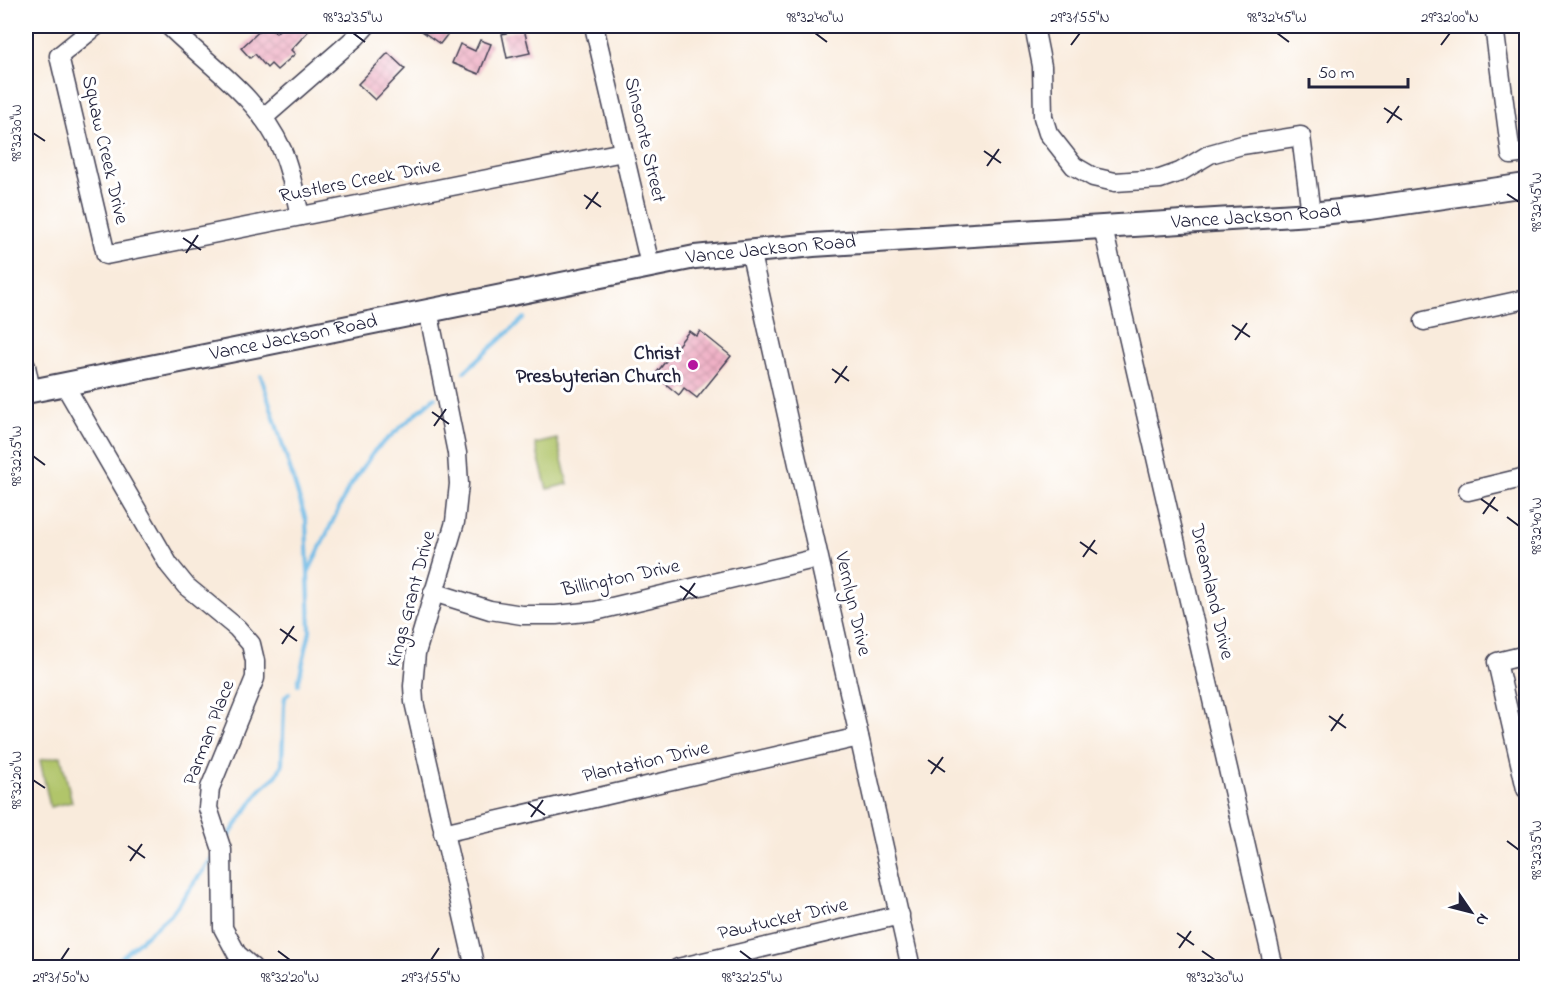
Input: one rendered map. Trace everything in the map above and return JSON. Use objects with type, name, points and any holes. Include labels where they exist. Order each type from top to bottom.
[{"type":"main road","name":"Vance Jackson Road","points":[[28,391],[694,257],[813,245],[1311,214],[1527,185]]},
{"type":"street","name":"Squaw Creek Drive","points":[[96,26],[59,56],[106,255]]},
{"type":"street","points":[[169,26],[231,82],[264,118],[289,167],[300,216]]},
{"type":"street","points":[[264,118],[356,38],[366,26]]},
{"type":"street","name":"Sinsonte Street","points":[[594,26],[650,265]]},
{"type":"street","points":[[1034,26],[1042,66],[1043,117],[1048,133],[1074,166],[1094,177],[1115,182],[1160,179],[1180,172],[1210,154],[1242,145],[1301,136],[1311,214]]},
{"type":"street","points":[[1494,26],[1519,154]]},
{"type":"street","name":"Rustlers Creek Drive","points":[[106,255],[623,152]]},
{"type":"street","name":"Dreamland Drive","points":[[1103,228],[1274,968]]},
{"type":"street","name":"Vernlyn Drive","points":[[750,250],[911,968]]},
{"type":"street","points":[[1424,321],[1527,299]]},
{"type":"street","name":"Kings Grant Drive","points":[[428,310],[457,453],[459,484],[455,522],[416,653],[413,686],[417,718],[475,968]]},
{"type":"street","points":[[26,366],[28,391]]},
{"type":"street","name":"Parman Place","points":[[64,384],[169,565],[186,586],[237,628],[251,644],[255,661],[255,678],[210,788],[208,811],[222,850],[223,928],[237,954],[253,968]]},
{"type":"street","points":[[1468,491],[1527,477]]},
{"type":"street","name":"Billington Drive","points":[[433,592],[490,610],[522,615],[556,615],[595,611],[819,558]]},
{"type":"street","points":[[1527,655],[1497,662],[1527,789]]},
{"type":"street","name":"Plantation Drive","points":[[443,833],[859,737]]},
{"type":"street","name":"Pawtucket Drive","points":[[678,968],[900,915]]},
{"type":"green space","points":[[557,439],[568,484],[547,489],[535,444]]},
{"type":"green space","points":[[61,756],[72,802],[50,807],[40,760]]},
{"type":"building","points":[[265,26],[269,26],[276,33],[283,26],[313,26],[291,50],[295,54],[277,70],[271,64],[267,68],[255,54],[250,58],[241,48]]},
{"type":"building","points":[[415,26],[454,26],[440,44]]},
{"type":"building","points":[[524,29],[530,53],[507,58],[502,34]]},
{"type":"building","points":[[480,40],[491,44],[479,74],[452,63],[460,44],[475,51]]},
{"type":"building","points":[[388,53],[405,69],[375,100],[358,84]]},
{"type":"building","name":"Christ Presbyterian Church","points":[[689,331],[696,336],[700,331],[731,356],[697,398],[684,388],[679,395],[655,375]]},
{"type":"waterway","points":[[464,372],[524,318]]},
{"type":"waterway","points":[[261,376],[306,520],[308,572]]},
{"type":"waterway","points":[[298,684],[310,631],[308,573],[348,489],[375,450],[435,397]]},
{"type":"waterway","points":[[228,837],[261,789],[277,775],[282,764],[284,705],[285,697],[289,693]]},
{"type":"waterway","points":[[91,968],[118,960],[172,913],[213,857]]},
{"type":"place","name":"Christ Presbyterian Church","points":[[693,365]]}]
